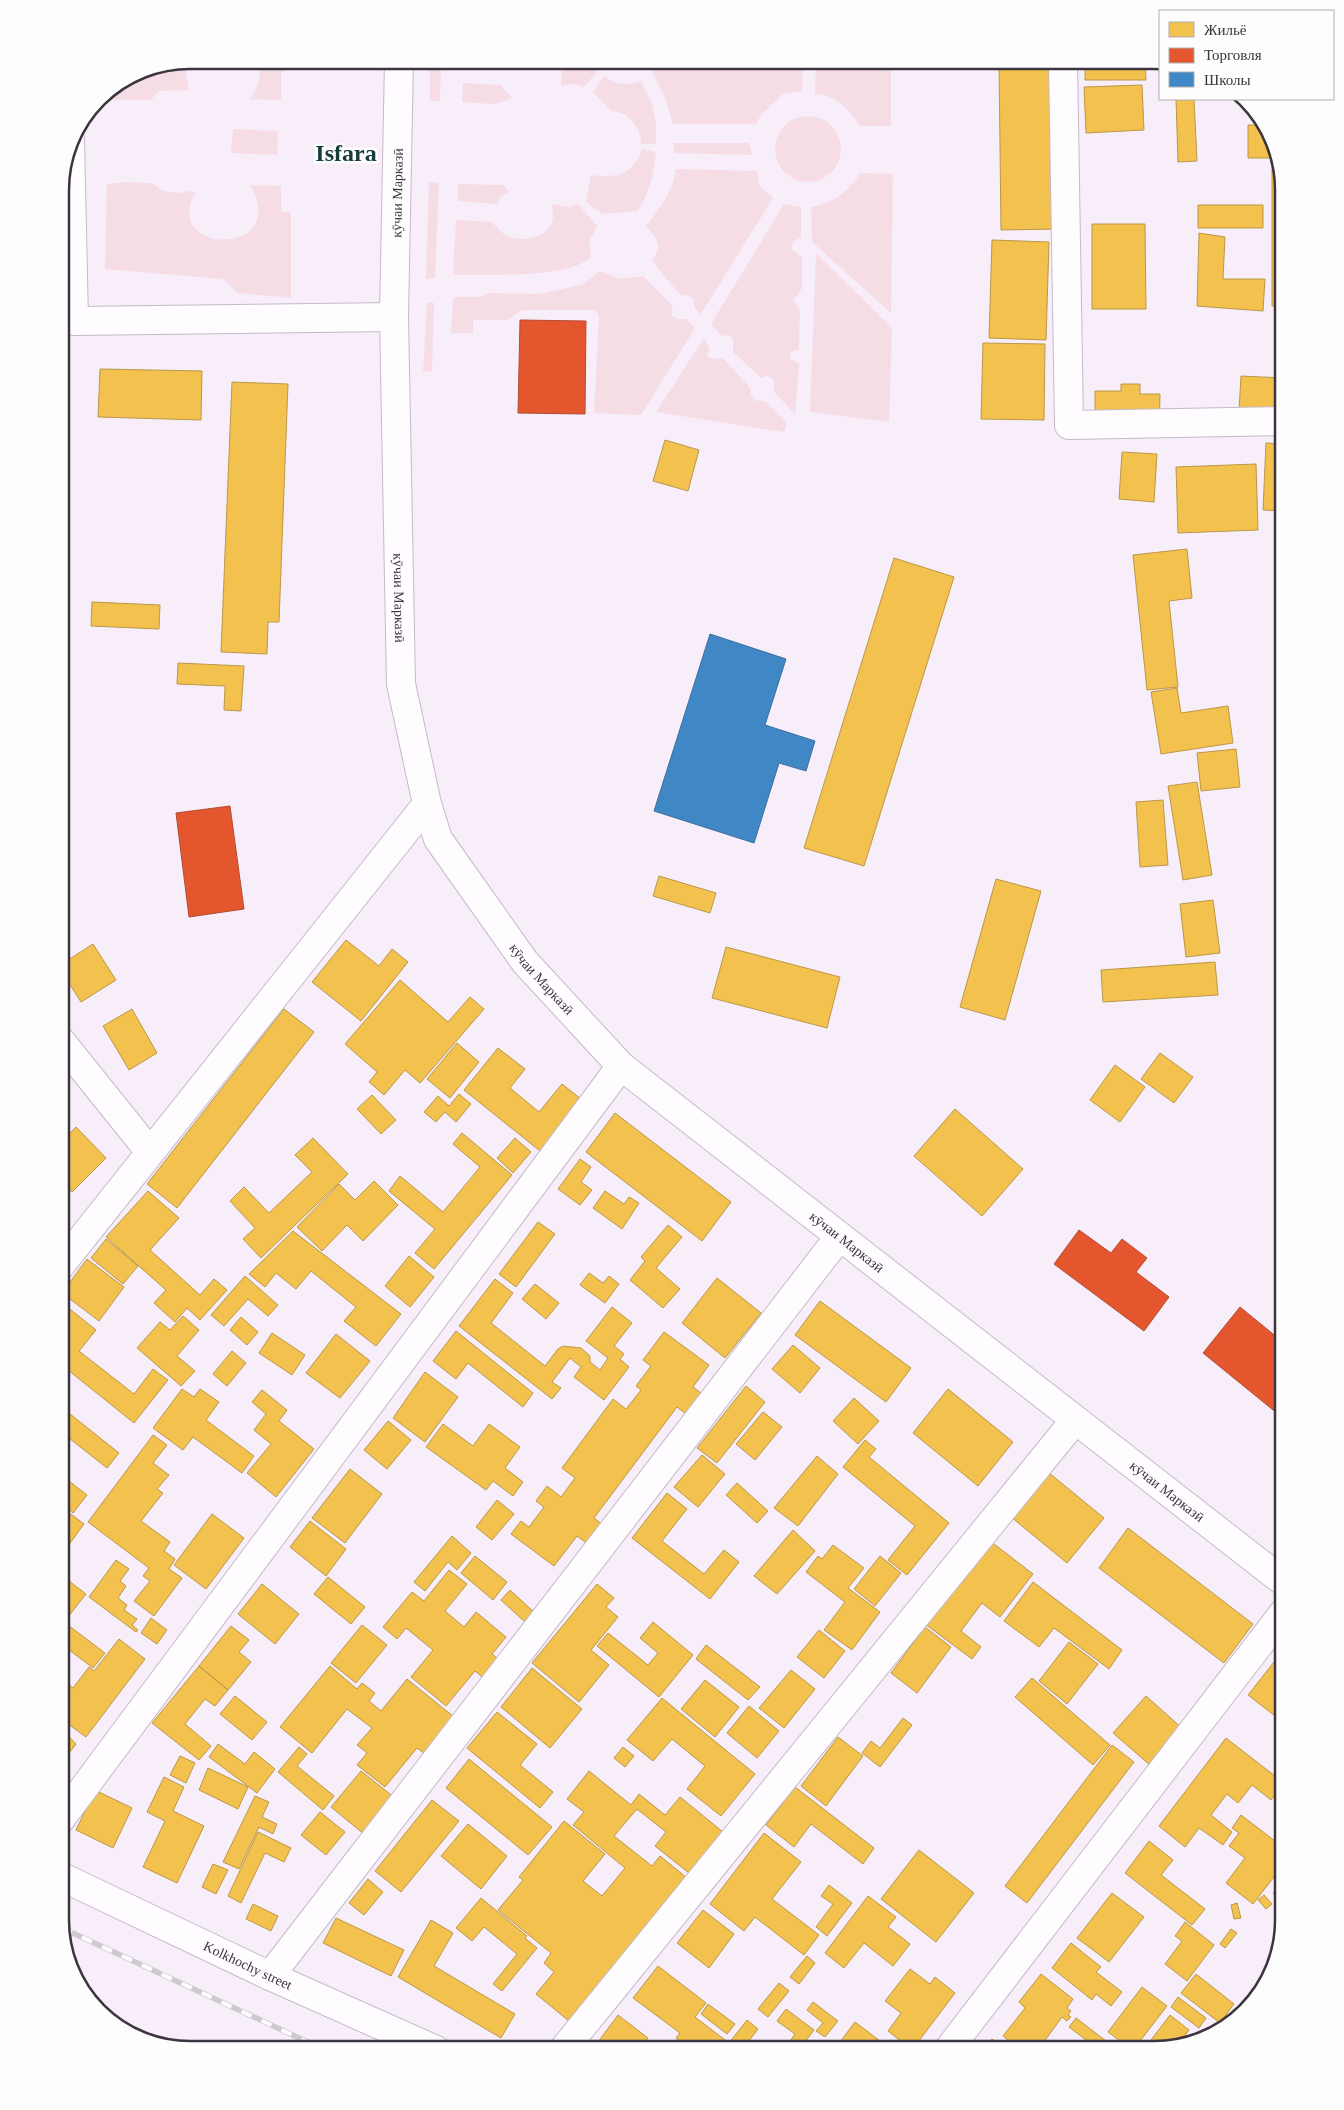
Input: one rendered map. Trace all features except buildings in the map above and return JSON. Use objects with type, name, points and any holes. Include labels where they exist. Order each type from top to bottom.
[{"type":"street","name":"кӯчаи Марказӣ","points":[[399,69],[394,317],[401,684],[427,804],[438,839],[525,962],[621,1066],[1275,1575]]},
{"type":"street","points":[[1063,69],[1070,425],[1275,421]]},
{"type":"street","points":[[69,179],[69,200]]},
{"type":"street","points":[[69,322],[394,317]]},
{"type":"street","points":[[69,1255],[427,804]]},
{"type":"street","points":[[69,1052],[150,1152]]},
{"type":"street","points":[[69,1808],[621,1066]]},
{"type":"street","points":[[270,1976],[839,1237]]},
{"type":"street","points":[[570,2041],[1075,1420]]},
{"type":"street","points":[[955,2041],[1275,1624]]},
{"type":"street","name":"Kolkhochy street","points":[[69,1880],[270,1976],[416,2041]]},
{"type":"shaded area","points":[[185,69],[189,90],[158,91],[151,100],[109,100],[122,89],[143,78],[166,71]]},
{"type":"shaded area","points":[[288,69],[281,72],[281,100],[250,99],[259,80],[260,70]]},
{"type":"shaded area","points":[[430,69],[441,69],[440,101],[430,101]]},
{"type":"shaded area","points":[[562,69],[599,69],[584,87],[573,84],[561,86]]},
{"type":"shaded area","points":[[655,69],[802,69],[803,91],[783,94],[761,115],[756,124],[673,124],[666,100],[653,73]]},
{"type":"shaded area","points":[[816,69],[891,69],[891,126],[860,126],[841,104],[829,97],[815,94]]},
{"type":"shaded area","points":[[604,76],[621,84],[641,81],[652,104],[656,124],[656,144],[641,144],[639,132],[633,121],[623,114],[611,111],[593,92]]},
{"type":"shaded area","points":[[463,83],[502,85],[503,89],[512,97],[501,102],[488,104],[462,102]]},
{"type":"shaded area","points":[[808,116],[821,119],[831,126],[838,136],[841,149],[838,162],[831,172],[821,179],[808,182],[795,179],[785,172],[778,162],[775,149],[778,136],[785,126],[795,119]]},
{"type":"shaded area","points":[[233,129],[278,131],[277,155],[231,153]]},
{"type":"shaded area","points":[[674,143],[749,143],[752,155],[674,153]]},
{"type":"shaded area","points":[[642,149],[656,152],[650,183],[638,211],[603,214],[586,202],[591,175],[616,175],[628,170],[634,165]]},
{"type":"shaded area","points":[[676,169],[757,171],[759,185],[773,198],[701,314],[695,309],[693,299],[687,295],[681,296],[652,261],[659,248],[656,238],[646,226],[669,192]]},
{"type":"shaded area","points":[[860,173],[893,174],[891,313],[812,242],[811,207],[826,203],[840,196],[851,186]]},
{"type":"shaded area","points":[[124,182],[151,183],[164,191],[196,192],[189,213],[194,228],[208,237],[225,240],[242,236],[254,226],[258,209],[250,185],[281,186],[281,212],[291,212],[291,298],[238,293],[223,279],[105,269],[107,184]]},
{"type":"shaded area","points":[[429,182],[439,183],[435,278],[426,279]]},
{"type":"shaded area","points":[[458,184],[503,185],[509,192],[501,196],[498,204],[458,201]]},
{"type":"shaded area","points":[[551,204],[569,207],[578,204],[597,226],[589,242],[591,257],[580,264],[547,272],[505,275],[453,275],[456,220],[492,222],[507,236],[528,239],[536,237],[549,228],[553,213]]},
{"type":"shaded area","points":[[784,204],[801,207],[801,238],[793,241],[791,249],[802,257],[802,288],[793,301],[800,309],[799,349],[791,352],[790,358],[799,364],[795,414],[774,392],[774,380],[767,376],[761,378],[733,352],[733,339],[729,335],[721,336],[711,324]]},
{"type":"shaded area","points":[[816,253],[892,328],[889,422],[810,412]]},
{"type":"shaded area","points":[[600,271],[620,279],[643,276],[673,306],[672,316],[678,319],[686,319],[695,328],[641,415],[594,413],[599,315],[594,310],[522,310],[508,320],[473,320],[473,333],[451,333],[453,297],[481,297],[490,293],[540,294],[584,284]]},
{"type":"shaded area","points":[[427,302],[434,303],[432,371],[423,372]]},
{"type":"shaded area","points":[[704,338],[710,349],[707,355],[712,359],[723,358],[751,389],[751,395],[754,400],[766,402],[787,423],[784,432],[656,412]]},
{"type":"railway","points":[[70,1932],[306,2041]]},
{"type":"district","name":"Isfara","points":[[346,153]]}]
